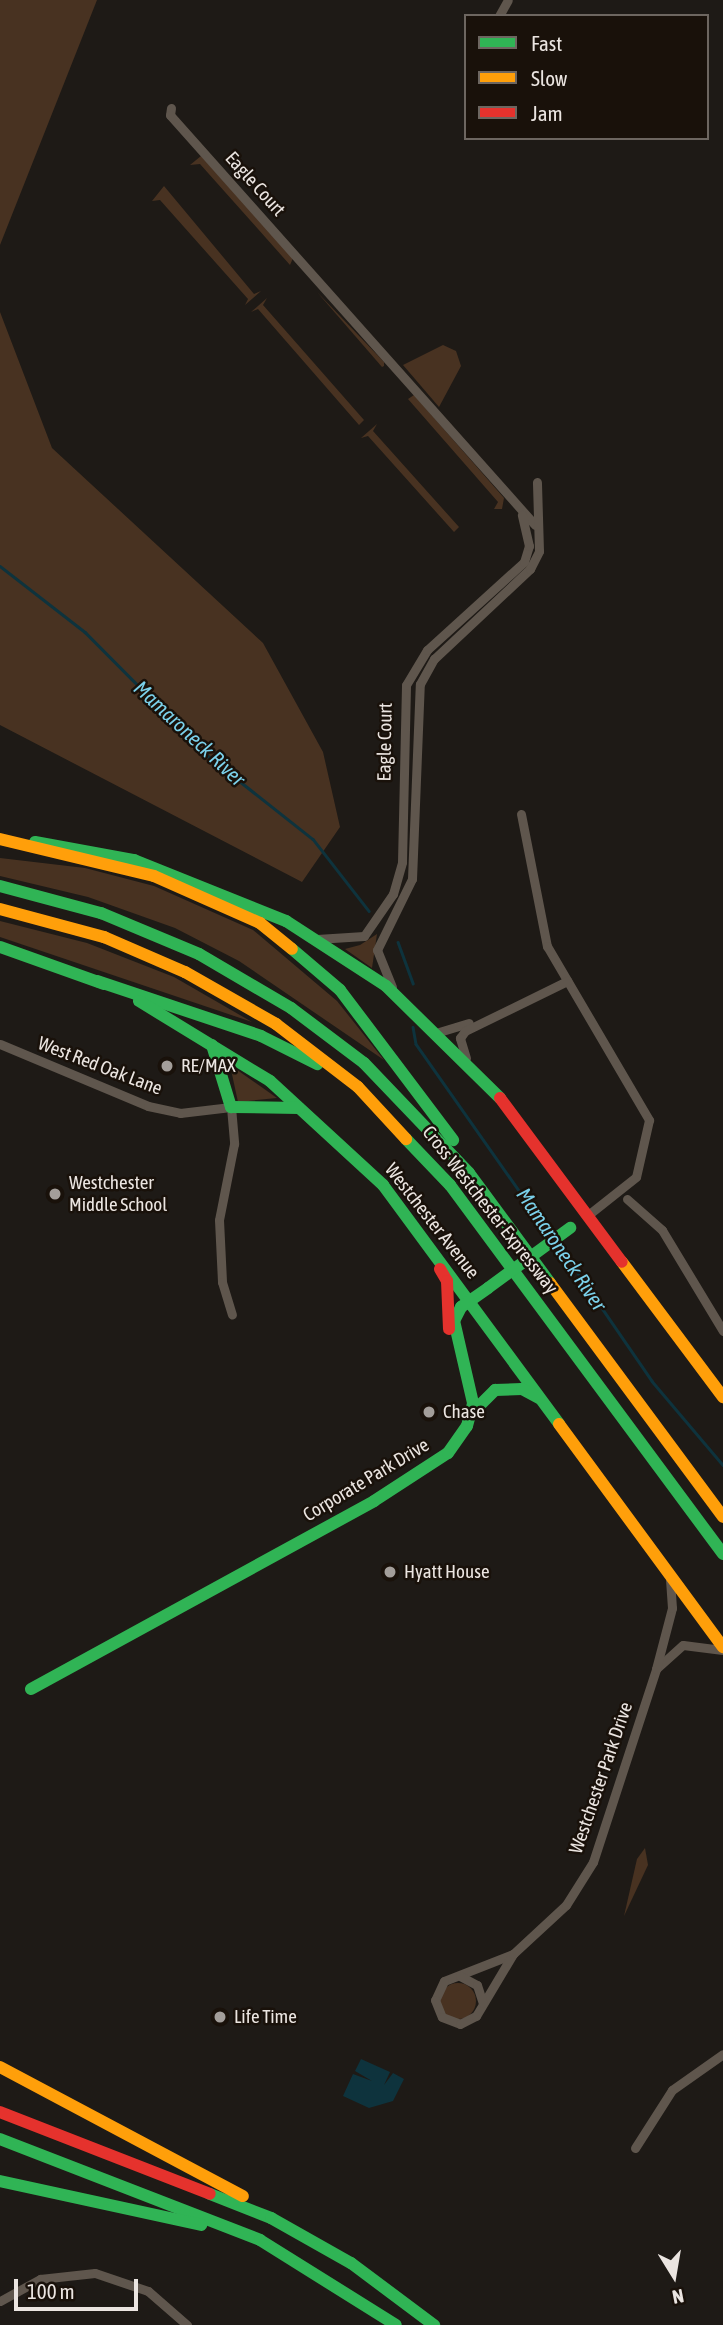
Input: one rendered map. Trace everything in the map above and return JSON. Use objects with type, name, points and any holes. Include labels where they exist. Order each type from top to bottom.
[{"type":"main road","points":[[1,842],[72,846],[163,868],[233,895],[317,939],[396,994],[466,1058],[589,1215],[723,1397]]},
{"type":"main road","points":[[1,842],[66,856],[206,895],[296,949],[374,1031],[514,1233]]},
{"type":"main road","name":"Cross Westchester Expressway","points":[[0,886],[145,929],[285,1003],[408,1104],[514,1233],[723,1517]]},
{"type":"main road","name":"Cross Westchester Expressway","points":[[0,909],[104,937],[192,975],[282,1028],[370,1098],[455,1191],[723,1554]]},
{"type":"main road","name":"Westchester Avenue","points":[[0,947],[97,981],[207,1038],[306,1110],[411,1220],[723,1649]]},
{"type":"main road","points":[[97,981],[286,1046],[370,1098]]},
{"type":"main road","points":[[207,1038],[222,1064],[231,1107],[276,1103],[306,1110]]},
{"type":"main road","points":[[471,1414],[454,1321],[471,1301],[589,1215]]},
{"type":"main road","points":[[411,1220],[447,1280],[449,1329],[461,1353]]},
{"type":"main road","name":"Corporate Park Drive","points":[[31,1689],[421,1473],[458,1441],[471,1414],[488,1394],[506,1388],[542,1401]]},
{"type":"main road","points":[[0,2067],[278,2215],[434,2325]]},
{"type":"main road","points":[[0,2112],[215,2194],[325,2248]]},
{"type":"main road","points":[[0,2139],[223,2223],[327,2277],[396,2325]]},
{"type":"main road","points":[[0,2181],[186,2220],[327,2277]]},
{"type":"street","name":"Eagle Court","points":[[171,108],[170,115],[536,527]]},
{"type":"street","name":"Eagle Court","points":[[396,994],[377,950],[412,879],[420,684],[434,659],[530,569],[540,551],[536,527],[537,482]]},
{"type":"street","name":"Eagle Court","points":[[317,939],[364,936],[393,894],[402,862],[406,685],[427,650],[524,562],[528,536],[515,501]]},
{"type":"street","points":[[521,814],[547,946],[633,1083],[649,1128],[636,1177],[589,1215]]},
{"type":"street","points":[[439,1032],[567,981]]},
{"type":"street","points":[[466,1058],[460,1038],[465,1031],[567,981]]},
{"type":"street","name":"West Red Oak Lane","points":[[0,1044],[148,1107],[180,1113],[231,1107]]},
{"type":"street","points":[[231,1107],[234,1144],[219,1220],[222,1282],[232,1314]]},
{"type":"street","points":[[627,1199],[662,1230],[723,1331]]},
{"type":"street","name":"Westchester Park Drive","points":[[513,1954],[439,1986],[439,2013],[450,2022],[466,2023],[483,2003],[513,1954],[566,1905],[593,1862],[656,1669],[673,1601],[669,1574]]},
{"type":"street","points":[[656,1669],[683,1645],[723,1649]]},
{"type":"street","points":[[460,1976],[477,1985],[483,2003]]},
{"type":"street","points":[[635,2148],[672,2090],[723,2054]]},
{"type":"street","points":[[0,2301],[40,2279],[95,2273],[149,2291],[187,2325]]},
{"type":"shaded area","points":[[0,0],[97,0],[0,245]]},
{"type":"shaded area","points":[[201,156],[293,258],[290,265],[200,164],[190,165]]},
{"type":"shaded area","points":[[164,186],[254,294],[261,291],[245,305],[248,299],[160,200],[152,201]]},
{"type":"shaded area","points":[[317,292],[384,362],[384,366],[382,367]]},
{"type":"shaded area","points":[[267,298],[263,305],[364,420],[359,425],[258,309],[251,312]]},
{"type":"shaded area","points":[[0,312],[52,448],[263,643],[323,752],[340,827],[302,882],[0,725]]},
{"type":"shaded area","points":[[443,345],[456,351],[461,366],[439,407],[403,365]]},
{"type":"shaded area","points":[[414,395],[504,498],[502,509],[494,509],[498,502],[408,399]]},
{"type":"shaded area","points":[[377,424],[373,431],[459,527],[454,532],[368,436],[361,438]]},
{"type":"shaded area","points":[[0,858],[85,868],[154,886],[253,930],[337,1001],[384,1060],[239,961],[175,928],[88,897],[0,876]]},
{"type":"shaded area","points":[[0,921],[87,943],[174,977],[252,1022],[0,937]]},
{"type":"shaded area","points":[[377,934],[372,968],[345,949],[360,945]]},
{"type":"shaded area","points":[[230,1065],[277,1098],[238,1102]]},
{"type":"shaded area","points":[[645,1848],[648,1865],[624,1916],[637,1859]]},
{"type":"shaded area","points":[[458,1983],[471,1988],[476,2001],[471,2014],[458,2019],[445,2014],[440,2001],[445,1988]]},
{"type":"water","points":[[361,2059],[390,2072],[384,2085],[393,2073],[404,2079],[393,2101],[369,2108],[343,2096],[353,2074],[372,2081],[355,2071]]},
{"type":"waterway","name":"Mamaroneck River","points":[[0,566],[85,632],[209,757],[313,839],[369,911]]},
{"type":"waterway","name":"Mamaroneck River","points":[[398,942],[413,983]]},
{"type":"waterway","name":"Mamaroneck River","points":[[413,1027],[416,1044],[551,1236]]},
{"type":"waterway","name":"Mamaroneck River","points":[[558,1244],[652,1381],[723,1465]]},
{"type":"traffic: fast","points":[[35,842],[134,860],[286,921],[386,986],[500,1098]]},
{"type":"traffic: fast","points":[[0,886],[101,913],[199,954],[291,1008],[364,1063],[469,1173],[550,1283]]},
{"type":"traffic: fast","points":[[0,947],[104,984]]},
{"type":"traffic: fast","points":[[292,949],[340,990],[453,1140]]},
{"type":"traffic: fast","points":[[97,981],[261,1036],[317,1064]]},
{"type":"traffic: fast","points":[[139,1001],[270,1081],[383,1185],[559,1424]]},
{"type":"traffic: fast","points":[[212,1045],[231,1107],[299,1108]]},
{"type":"traffic: fast","points":[[406,1139],[450,1185],[723,1554]]},
{"type":"traffic: fast","points":[[488,1288],[570,1228]]},
{"type":"traffic: fast","points":[[31,1689],[374,1501],[448,1453],[467,1426],[473,1403],[454,1321],[461,1307],[488,1288]]},
{"type":"traffic: fast","points":[[472,1413],[495,1390],[522,1389],[539,1398]]},
{"type":"traffic: fast","points":[[0,2139],[260,2240],[396,2325]]},
{"type":"traffic: fast","points":[[0,2181],[201,2225]]},
{"type":"traffic: fast","points":[[210,2194],[271,2218],[351,2263],[434,2325]]},
{"type":"traffic: slow","points":[[0,839],[154,876],[260,923],[292,949]]},
{"type":"traffic: slow","points":[[0,909],[104,937],[185,972],[276,1024],[358,1087],[406,1139]]},
{"type":"traffic: slow","points":[[622,1262],[723,1397]]},
{"type":"traffic: slow","points":[[550,1283],[723,1517]]},
{"type":"traffic: slow","points":[[559,1424],[723,1647]]},
{"type":"traffic: slow","points":[[0,2067],[243,2196]]},
{"type":"traffic: jam","points":[[500,1098],[622,1262]]},
{"type":"traffic: jam","points":[[440,1269],[447,1281],[449,1329]]},
{"type":"traffic: jam","points":[[0,2112],[210,2194]]},
{"type":"place","name":"RE/MAX","points":[[167,1066]]},
{"type":"place","name":"Westchester Middle School","points":[[55,1194]]},
{"type":"place","name":"Chase","points":[[429,1412]]},
{"type":"place","name":"Hyatt House","points":[[390,1572]]},
{"type":"place","name":"Life Time","points":[[220,2017]]}]
